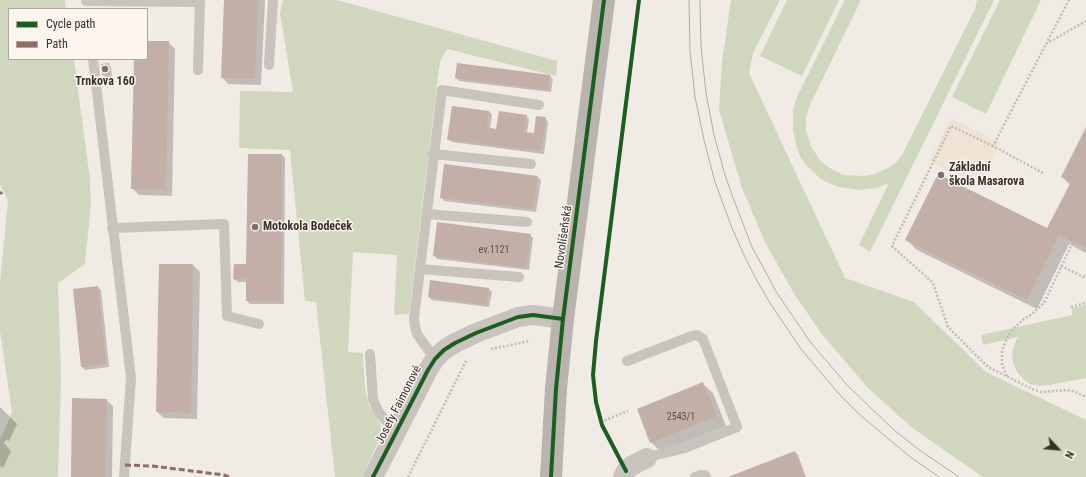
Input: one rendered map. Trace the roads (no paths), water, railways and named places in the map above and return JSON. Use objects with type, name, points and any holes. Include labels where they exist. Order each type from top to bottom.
[{"type":"street","name":"Novolíšeňská","points":[[551,477],[555,396],[563,319],[604,0]]},
{"type":"street","name":"Josefy Faimonové","points":[[373,477],[421,383],[435,358],[444,350],[476,333],[518,317],[533,315],[563,319]]},
{"type":"street","points":[[623,477],[632,466],[647,458]]},
{"type":"lane","points":[[270,66],[273,0]]},
{"type":"lane","points":[[87,3],[200,1],[198,70]]},
{"type":"lane","points":[[93,60],[131,378],[124,477]]},
{"type":"lane","points":[[435,358],[417,334],[414,318],[442,90],[539,105]]},
{"type":"lane","points":[[433,154],[530,164]]},
{"type":"lane","points":[[427,214],[527,222]]},
{"type":"lane","points":[[112,228],[224,224],[227,316],[259,324]]},
{"type":"lane","points":[[420,269],[519,277]]},
{"type":"lane","points":[[627,362],[697,335],[703,339],[737,427],[682,449],[647,458]]},
{"type":"lane","points":[[370,354],[373,399],[378,411],[386,421],[398,430]]},
{"type":"lane","points":[[695,477],[701,475],[705,475],[706,477]]},
{"type":"tram line","points":[[689,0],[690,51],[695,97],[704,140],[715,182],[732,228],[756,279],[770,303],[801,349],[839,394],[859,414],[909,456],[939,477]]},
{"type":"tram line","points":[[700,0],[701,47],[706,93],[714,135],[732,195],[752,247],[765,271],[777,293],[811,343],[848,386],[894,430],[918,449],[959,477]]},
{"type":"place","name":"Trnkova 160","points":[[105,69]]},
{"type":"place","name":"Základní škola Masarova","points":[[941,175]]},
{"type":"place","name":"Motokola Bodeček","points":[[255,227]]}]
